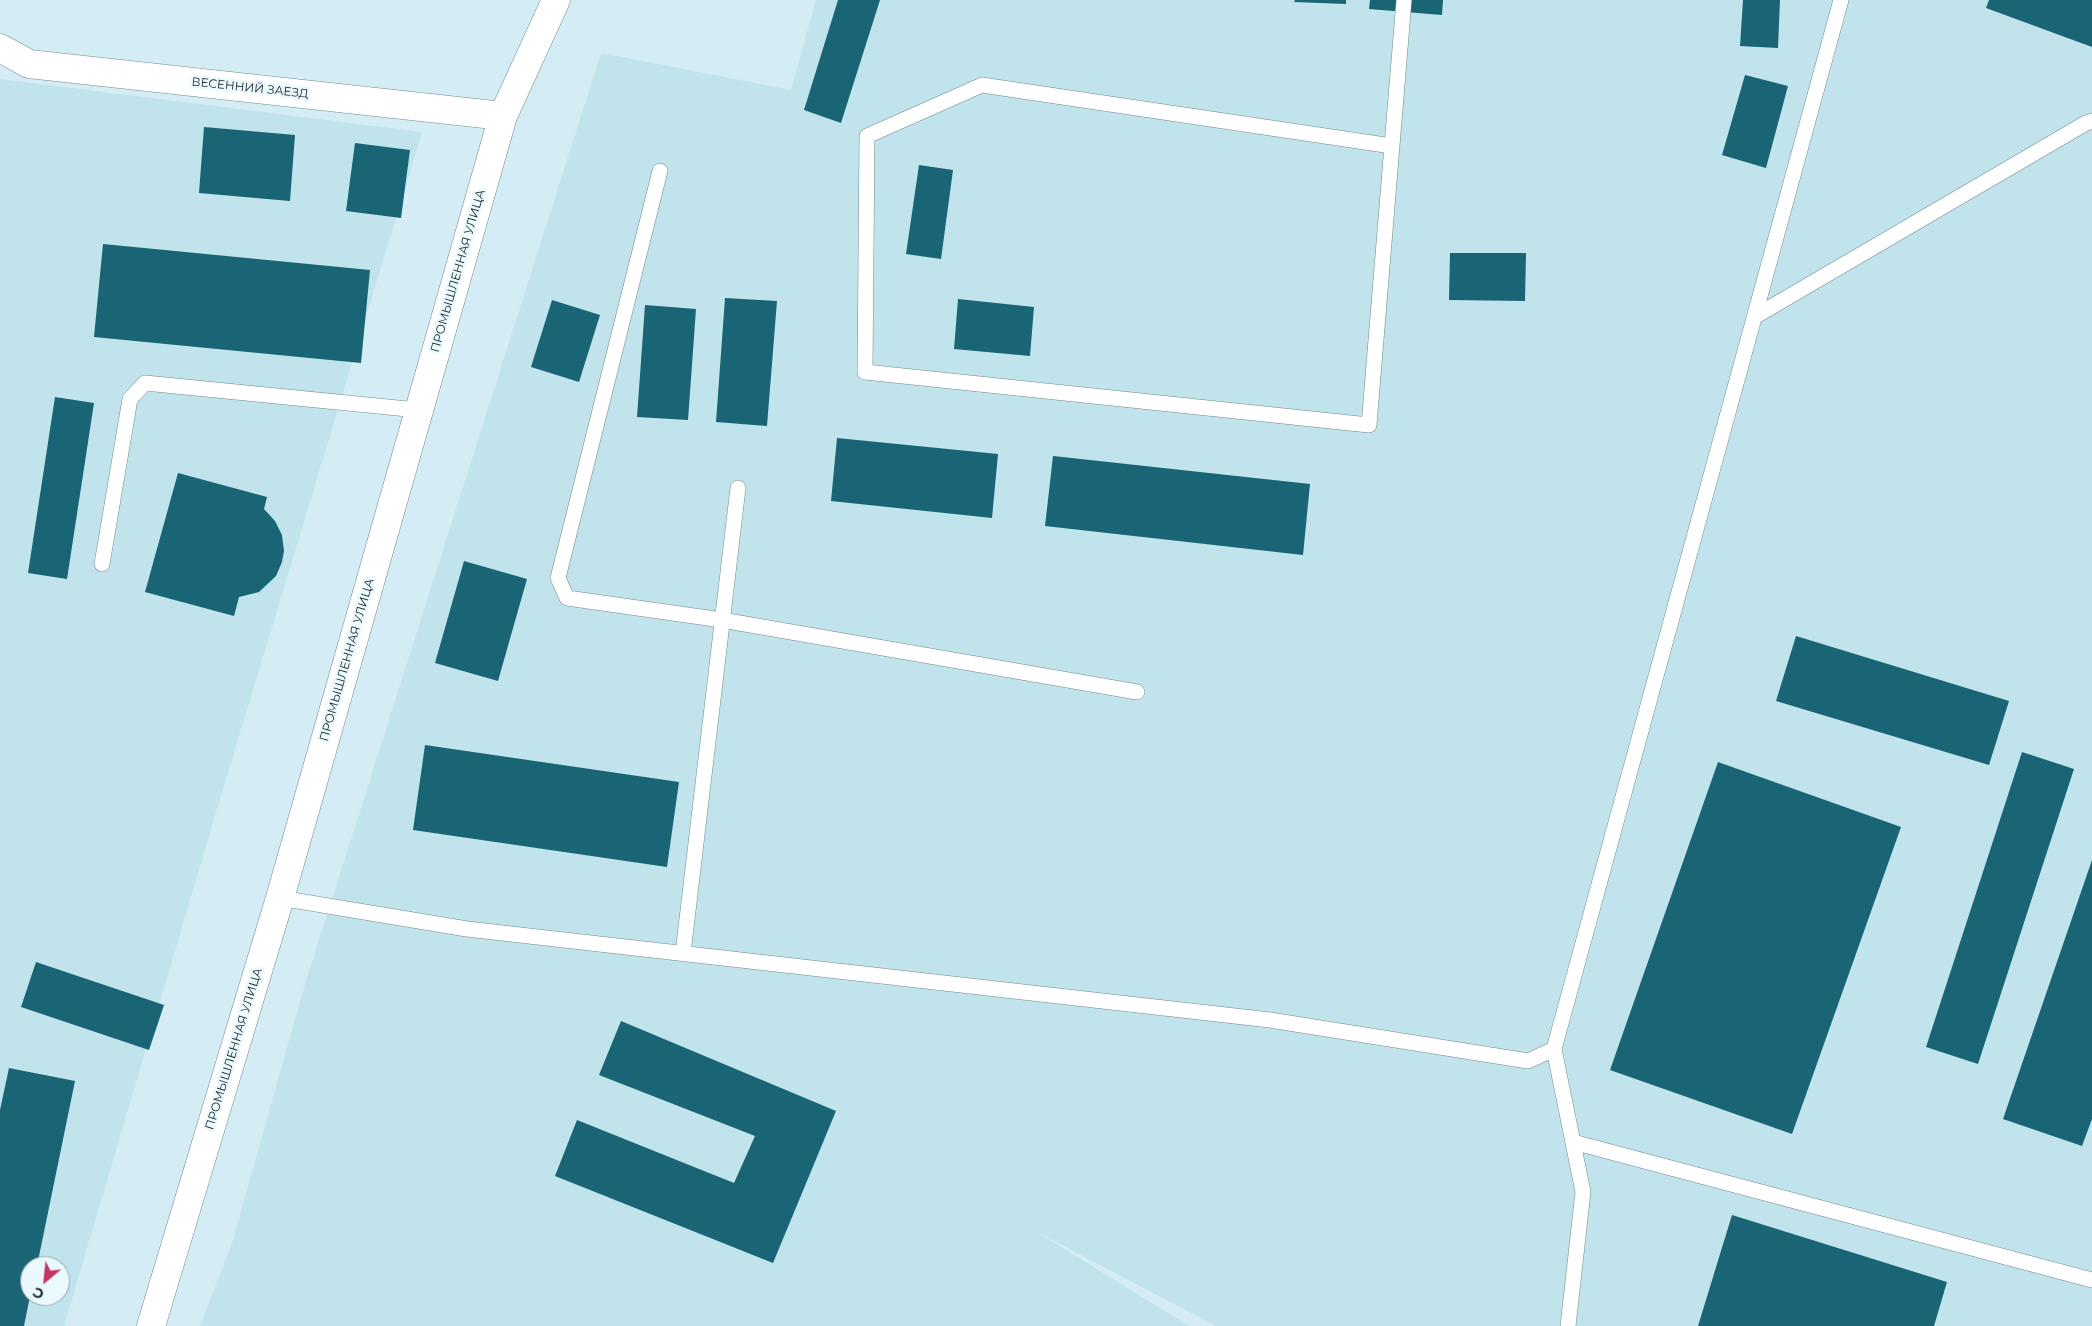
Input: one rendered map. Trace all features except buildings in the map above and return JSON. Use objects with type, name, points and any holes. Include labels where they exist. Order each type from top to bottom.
[{"type":"street","name":"ПРОМЫШЛЕННАЯ УЛИЦА","points":[[151,1326],[280,898],[503,116],[556,0]]},
{"type":"street","name":"ВЕСЕННИЙ ЗАЕЗД","points":[[0,48],[29,64],[503,116]]},
{"type":"lane","points":[[1392,146],[982,85],[867,136],[865,372],[1369,425],[1392,146],[1404,0]]},
{"type":"lane","points":[[1568,1326],[1583,1192],[1554,1049],[1840,0]]},
{"type":"lane","points":[[0,60],[29,64]]},
{"type":"lane","points":[[1754,317],[2086,122],[2092,121]]},
{"type":"lane","points":[[660,171],[558,578],[567,598],[722,620],[1137,692]]},
{"type":"lane","points":[[102,564],[130,399],[145,384],[418,410]]},
{"type":"lane","points":[[683,953],[738,488]]},
{"type":"lane","points":[[280,898],[467,929],[1270,1020],[1528,1061],[1554,1049]]},
{"type":"lane","points":[[1573,1142],[2092,1280]]},
{"type":"shaded area","points":[[816,0],[2092,0],[2092,1326],[1216,1326],[1037,1232],[1189,1326],[200,1326],[232,1243],[305,984],[601,53],[791,90]]},
{"type":"shaded area","points":[[0,79],[422,132],[220,799],[70,1306],[70,1256],[20,1256],[20,1306],[70,1306],[64,1326],[0,1326]]}]
